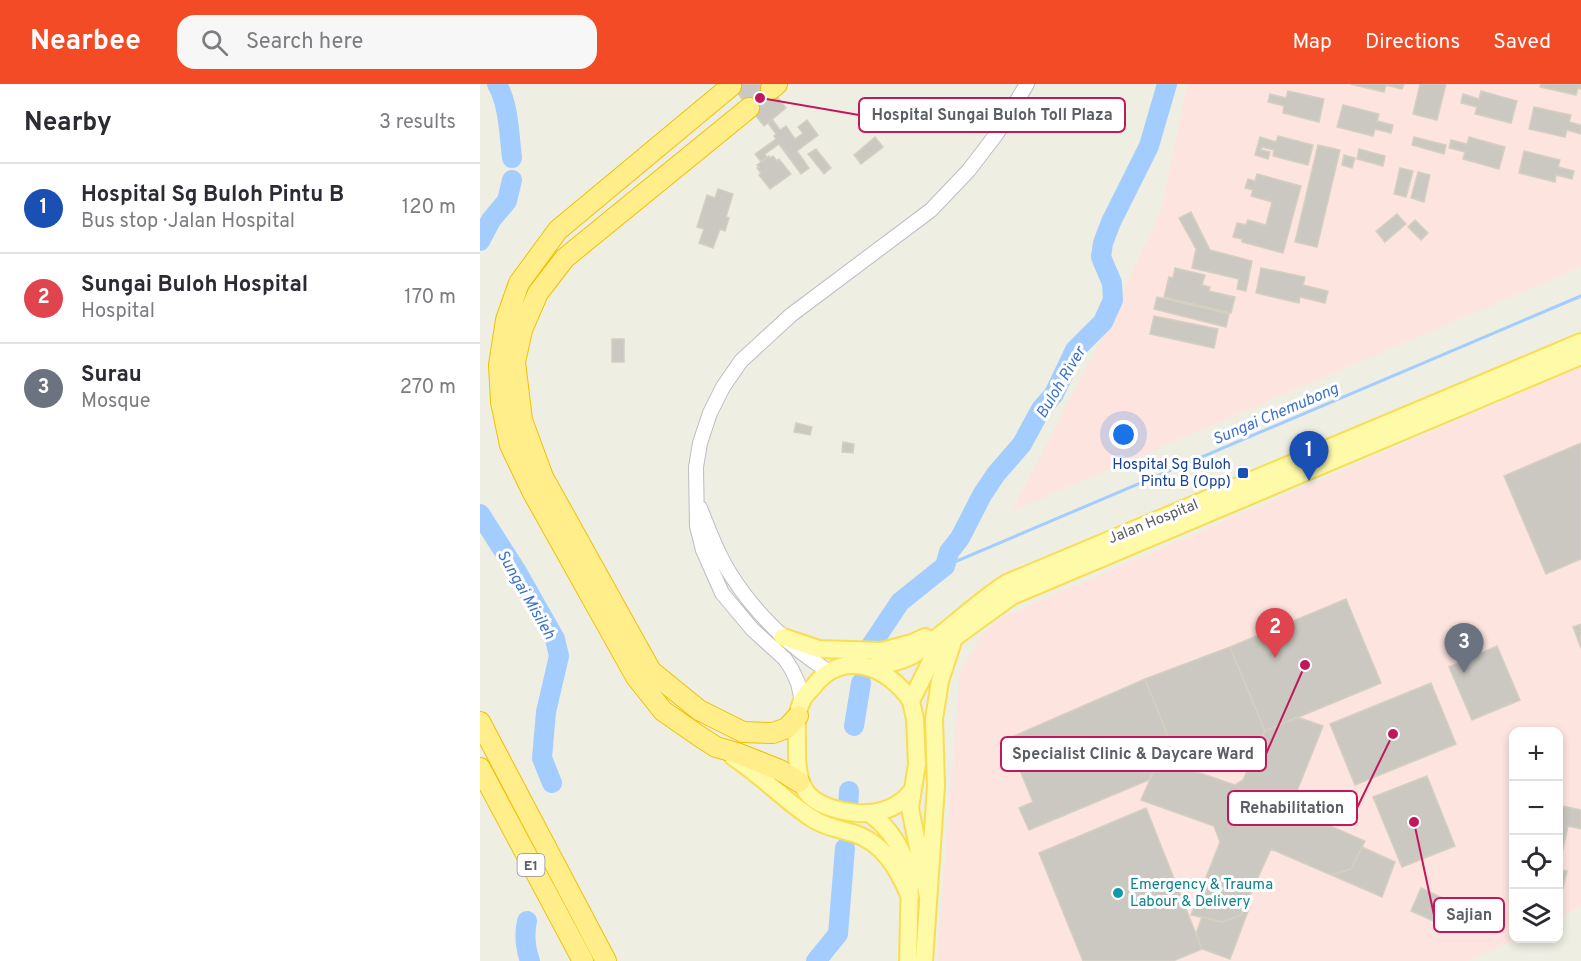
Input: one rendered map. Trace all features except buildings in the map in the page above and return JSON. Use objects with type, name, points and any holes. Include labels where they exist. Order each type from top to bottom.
[{"type":"highway","points":[[731,86],[558,230],[519,284],[506,321],[499,365],[501,402],[510,446],[532,491],[636,677],[663,711],[716,747],[762,762],[799,782]]},
{"type":"highway","points":[[749,108],[565,258],[538,293],[522,330],[515,362],[522,420],[543,477],[651,671],[699,710],[743,732],[773,733],[787,728],[800,709]]},
{"type":"highway","points":[[630,171],[646,192]]},
{"type":"highway","name":"E1","points":[[480,722],[606,961]]},
{"type":"highway","name":"E1","points":[[480,768],[583,961]]},
{"type":"main road","name":"Jalan Hospital","points":[[911,701],[920,680],[950,633],[1007,583],[1581,342]]},
{"type":"main road","name":"Jalan Hospital","points":[[872,667],[894,663],[912,655],[1012,596],[1581,356]]},
{"type":"main road","points":[[783,637],[819,649],[882,651],[950,633],[934,719],[936,786],[924,961]]},
{"type":"main road","points":[[911,792],[891,808],[870,814],[826,806],[808,795],[799,782],[797,758],[800,709],[818,680],[828,671],[849,666],[872,667],[890,678],[911,701],[915,719],[917,764],[910,808],[928,897]]},
{"type":"main road","points":[[915,719],[922,729],[935,764]]},
{"type":"main road","points":[[716,747],[757,773],[811,817],[827,826],[857,834],[884,852],[899,871],[910,897]]},
{"type":"main road","points":[[870,814],[880,821],[902,851],[910,876],[908,961]]},
{"type":"street","points":[[800,709],[798,683],[785,659],[752,629],[722,593],[703,550],[698,526],[696,467],[700,443],[710,413],[723,387],[741,361],[791,315],[931,210],[969,170],[999,132],[1027,84]]},
{"type":"street","points":[[697,500],[731,575],[760,613],[783,637],[828,671]]},
{"type":"shaded area","points":[[1187,84],[1581,84],[1581,267],[1012,511],[1101,339],[1162,208]]},
{"type":"shaded area","points":[[1581,367],[1581,906],[1563,915],[1563,727],[1509,727],[1509,942],[1467,961],[937,961],[960,674],[977,642],[1000,618]]},
{"type":"waterway","name":"Sungai Misileh","points":[[497,84],[506,110],[512,158]]},
{"type":"waterway","name":"Buloh River","points":[[870,647],[900,602],[945,566],[949,552],[960,538],[982,495],[996,474],[1022,444],[1041,409],[1054,394],[1075,350],[1103,322],[1113,300],[1112,283],[1101,257],[1103,243],[1149,146],[1167,84]]},
{"type":"waterway","name":"Sungai Misileh","points":[[480,241],[491,220],[507,201],[512,180]]},
{"type":"waterway","name":"Sungai Chemubong","points":[[945,566],[1581,296]]},
{"type":"waterway","name":"Sungai Misileh","points":[[480,514],[517,572],[555,639],[559,656],[546,712],[542,758],[552,783]]},
{"type":"waterway","name":"Buloh River","points":[[854,726],[861,683]]},
{"type":"waterway","name":"Buloh River","points":[[848,809],[849,791]]},
{"type":"waterway","name":"Buloh River","points":[[816,961],[838,934],[845,848]]},
{"type":"waterway","name":"Sungai Misileh","points":[[527,921],[526,941],[530,961]]},
{"type":"tunnel","points":[[749,108],[771,89]]},
{"type":"place","name":"Hospital Sungai Buloh Toll Plaza","points":[[760,98]]},
{"type":"place","name":"Hospital Sg Buloh Pintu B (Opp)","points":[[1243,473]]},
{"type":"place","name":"Hospital Sg Buloh Pintu B","points":[[1309,481]]},
{"type":"place","name":"Sungai Buloh Hospital","points":[[1275,658]]},
{"type":"place","name":"Specialist Clinic & Daycare Ward","points":[[1305,665]]},
{"type":"place","name":"Surau","points":[[1464,673]]},
{"type":"place","name":"Rehabilitation","points":[[1393,734]]},
{"type":"place","name":"Sajian","points":[[1414,822]]},
{"type":"place","name":"Emergency & Trauma Labour & Delivery","points":[[1118,893]]}]
